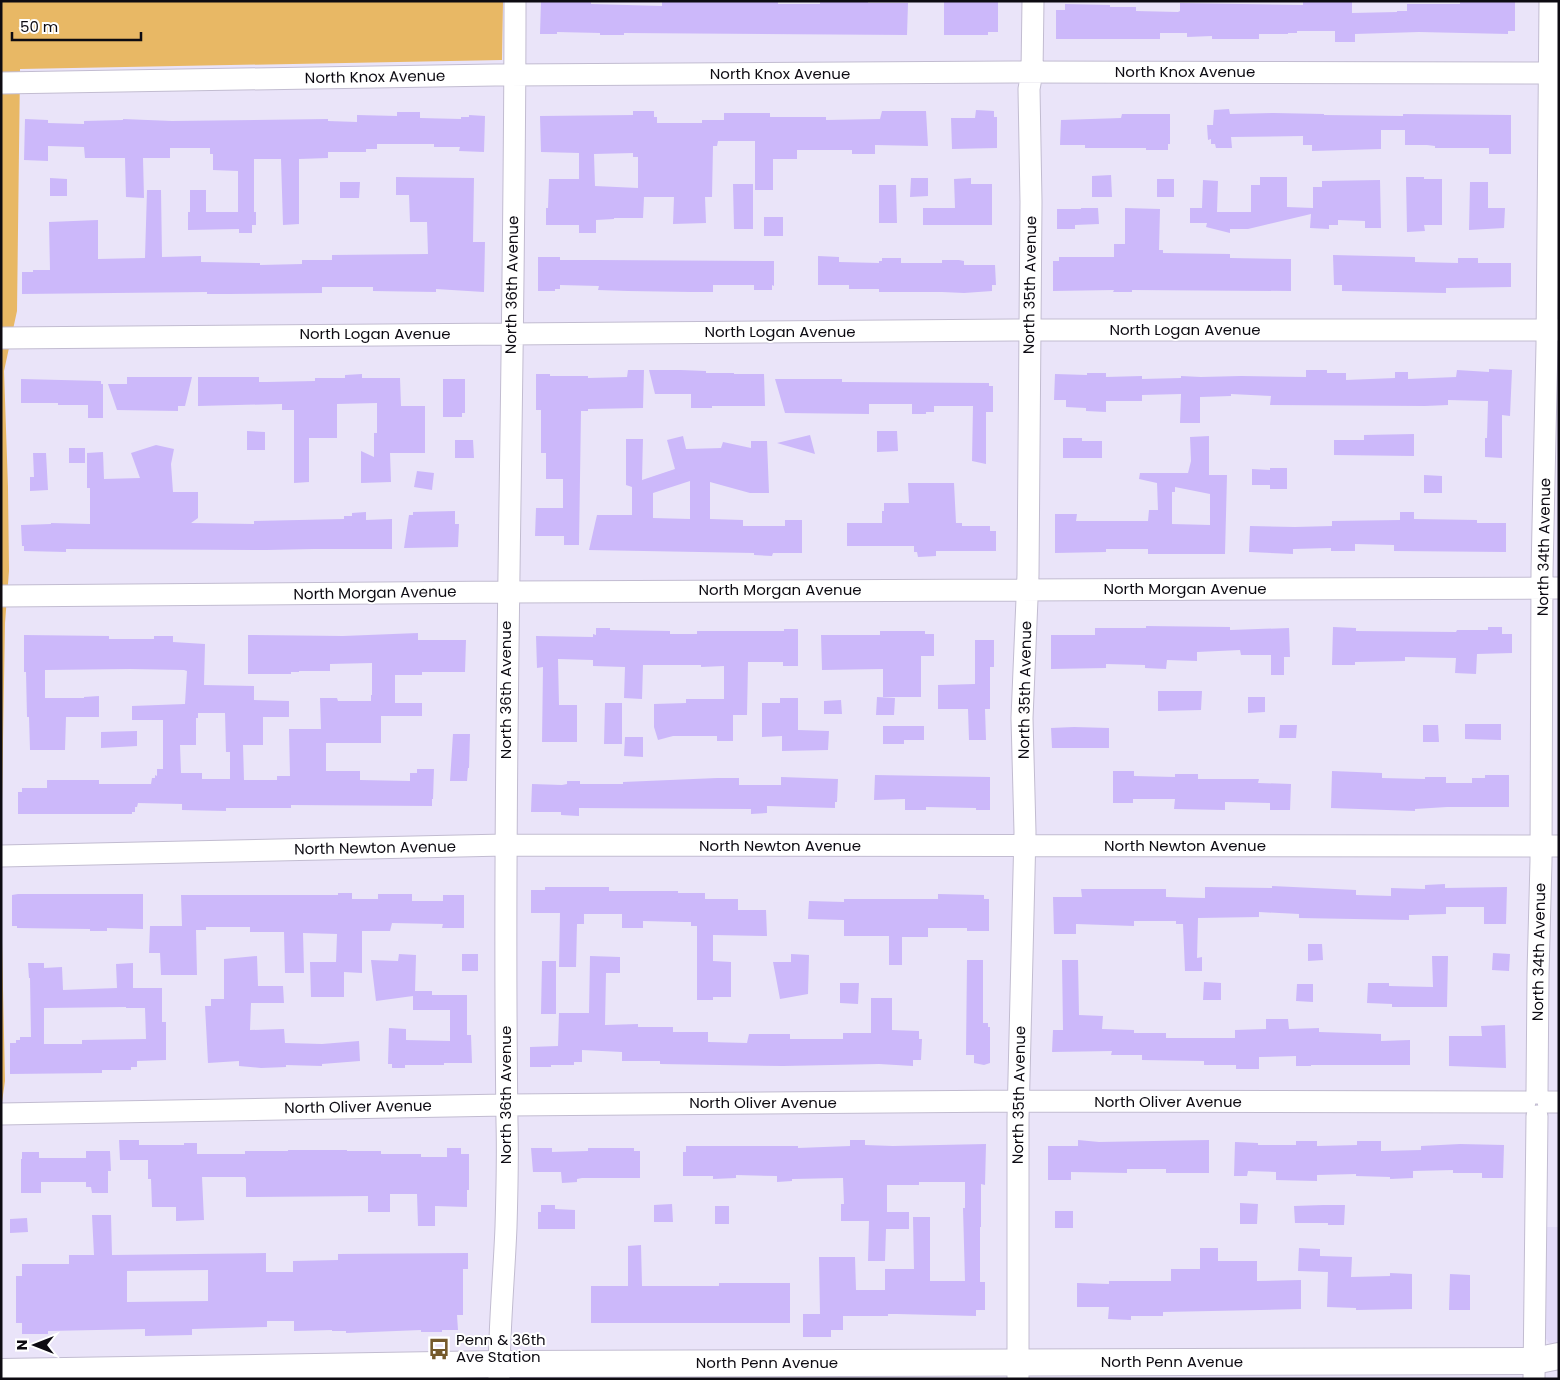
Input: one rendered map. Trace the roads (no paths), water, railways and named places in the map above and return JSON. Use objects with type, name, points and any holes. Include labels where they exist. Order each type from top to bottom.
[{"type":"main road","name":"North Penn Avenue","points":[[1534,1370],[1559,1356]]},
{"type":"main road","name":"North Penn Avenue","points":[[1,1372],[1534,1370],[1559,1372]]},
{"type":"street","name":"North 36th Avenue","points":[[499,1371],[506,1228],[505,845],[511,333],[515,202],[515,1]]},
{"type":"street","name":"North 35th Avenue","points":[[1018,1371],[1019,1101],[1024,846],[1022,718],[1027,589],[1031,202],[1029,89],[1032,72],[1033,1]]},
{"type":"street","name":"North 34th Avenue","points":[[1534,1370],[1550,846],[1554,73],[1550,1]]},
{"type":"street","name":"North Knox Avenue","points":[[1,83],[515,76],[1032,72],[1554,73]]},
{"type":"street","name":"North Logan Avenue","points":[[1,338],[1030,330],[1553,330]]},
{"type":"street","name":"North Morgan Avenue","points":[[1,596],[1027,589],[1551,588]]},
{"type":"street","name":"North Newton Avenue","points":[[1,856],[505,845],[1550,846]]},
{"type":"street","name":"North Oliver Avenue","points":[[1,1114],[506,1105],[1019,1101],[1541,1103]]},
{"type":"place","name":"Penn & 36th Ave Station","points":[[439,1349]]}]
